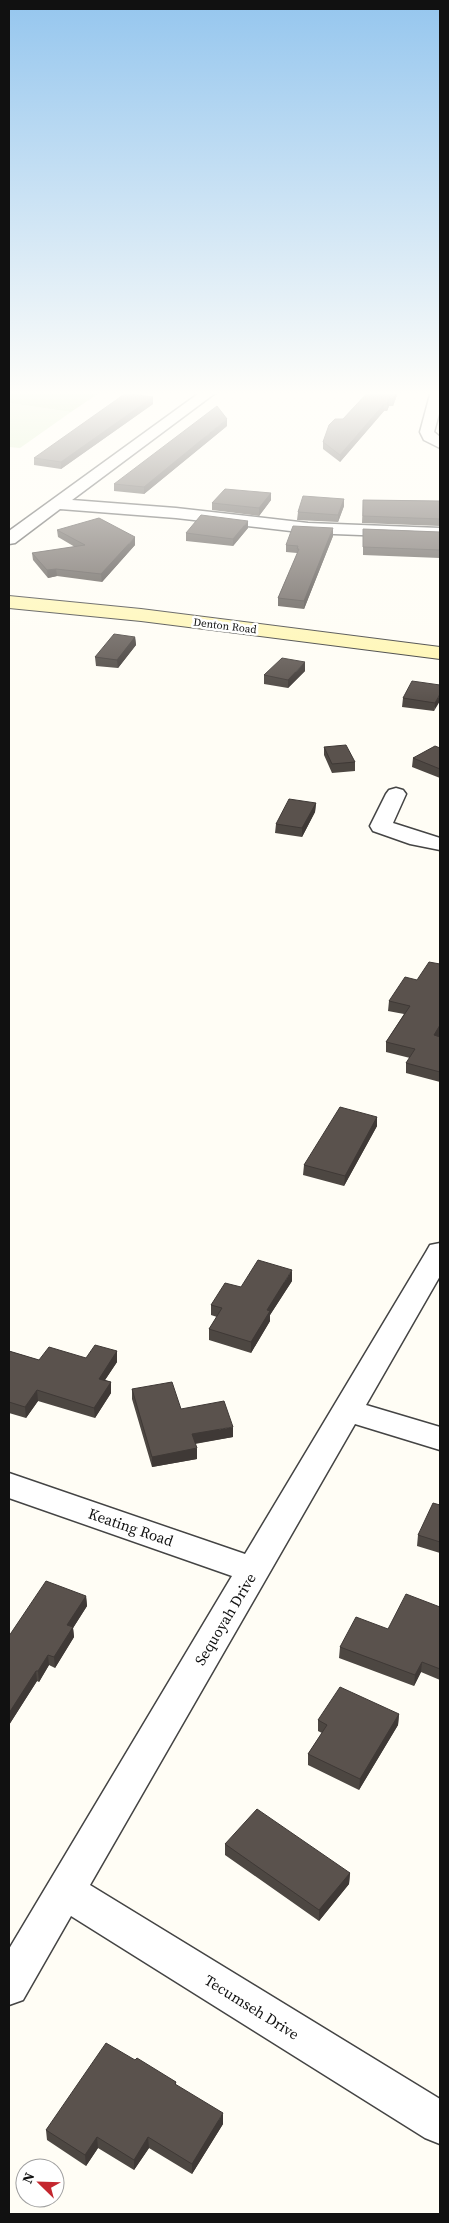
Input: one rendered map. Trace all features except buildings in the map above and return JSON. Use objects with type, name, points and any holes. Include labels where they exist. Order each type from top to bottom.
[{"type":"street","points":[[9,539],[69,495]]},
{"type":"street","points":[[56,504],[308,528],[440,533]]},
{"type":"street","name":"Denton Road","points":[[9,602],[141,615],[440,653]]},
{"type":"street","points":[[396,794],[381,826],[418,839],[440,844]]},
{"type":"street","name":"Sequoyah Drive","points":[[9,1986],[440,1252]]},
{"type":"street","points":[[348,1410],[440,1439]]},
{"type":"street","name":"Keating Road","points":[[9,1485],[254,1570]]},
{"type":"street","name":"Tecumseh Drive","points":[[65,1891],[440,2123]]}]
